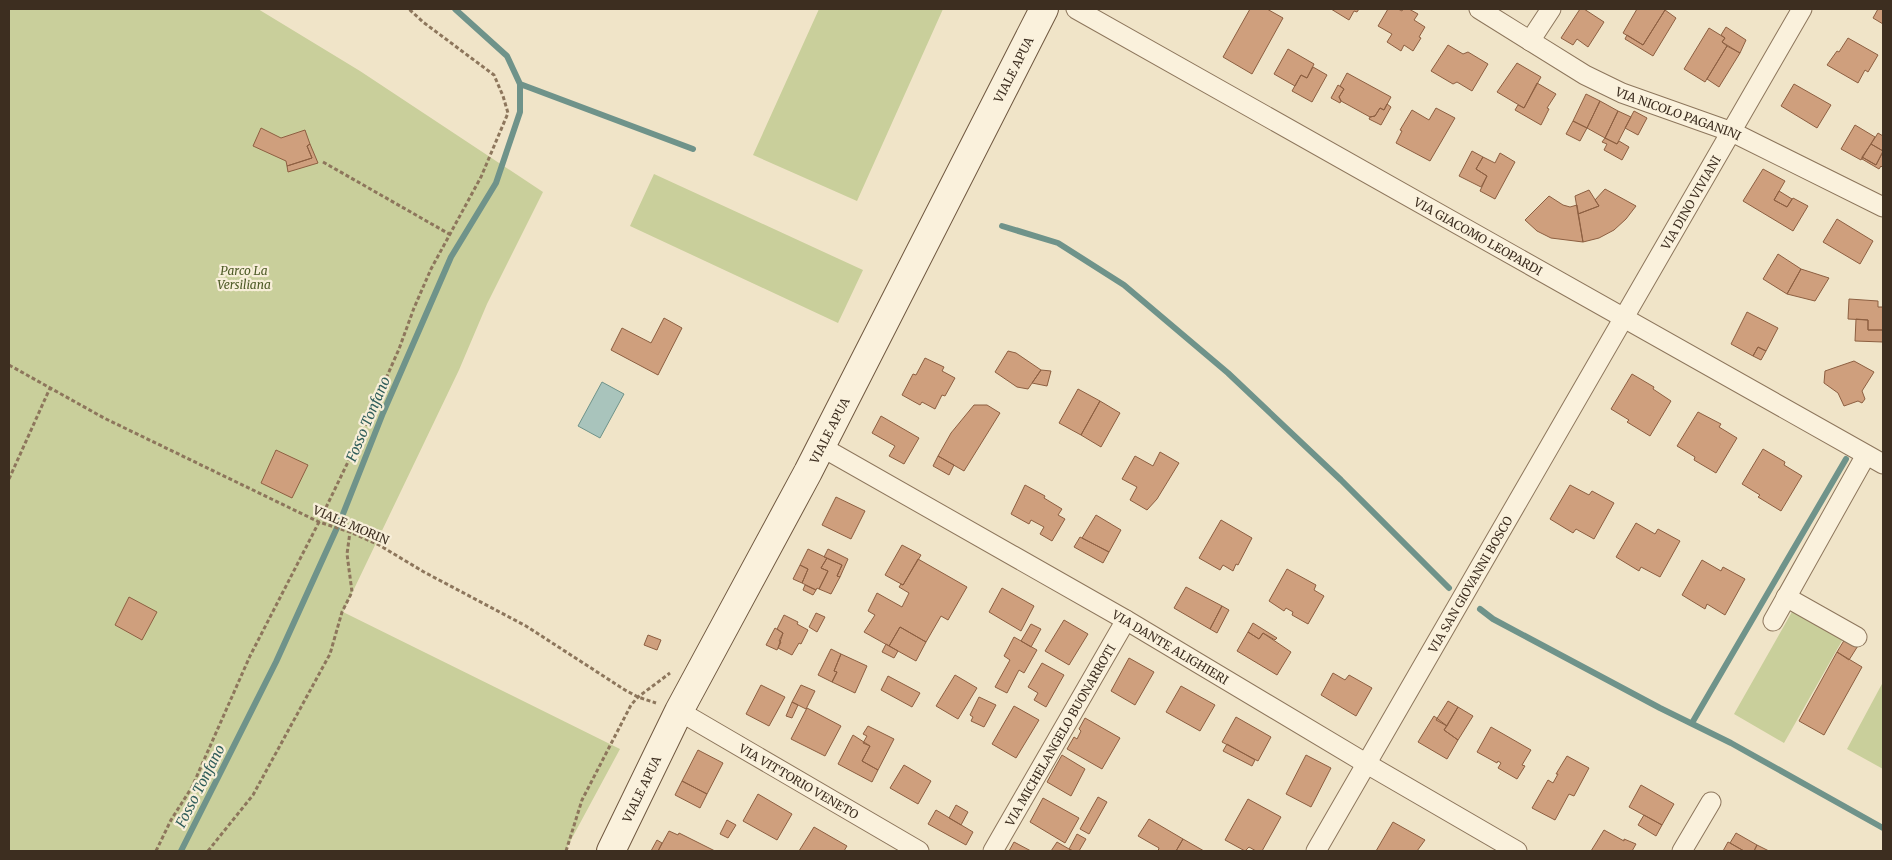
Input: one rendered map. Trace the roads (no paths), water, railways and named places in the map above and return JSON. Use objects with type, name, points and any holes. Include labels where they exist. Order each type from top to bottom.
[{"type":"street","name":"VIALE APUA","points":[[612,851],[679,711],[820,446],[1044,9]]},
{"type":"street","name":"VIA GIACOMO LEOPARDI","points":[[1076,9],[1883,464]]},
{"type":"street","name":"VIA NICOLO PAGANINI","points":[[1479,9],[1585,75],[1622,93],[1732,132],[1883,207]]},
{"type":"street","points":[[1530,41],[1551,9]]},
{"type":"street","name":"VIA DINO VIVIANI","points":[[1623,318],[1802,9]]},
{"type":"street","name":"VIA SAN GIOVANNI BOSCO","points":[[1316,851],[1623,318]]},
{"type":"street","name":"VIA DANTE ALIGHIERI","points":[[820,446],[1126,620],[1517,851]]},
{"type":"street","points":[[1773,620],[1866,455]]},
{"type":"street","points":[[1786,597],[1857,637]]},
{"type":"street","name":"VIA MICHELANGELO BUONARROTI","points":[[993,851],[1126,620]]},
{"type":"street","name":"VIA VITTORIO VENETO","points":[[679,711],[919,851]]},
{"type":"street","points":[[1682,851],[1711,802]]},
{"type":"water","points":[[602,382],[624,394],[600,438],[578,426]]},
{"type":"waterway","name":"Fosso Tonfano","points":[[181,851],[276,662],[341,519],[383,413],[451,257],[496,183],[520,112],[520,84],[507,56],[455,9]]},
{"type":"waterway","points":[[520,84],[693,149]]},
{"type":"waterway","points":[[1002,226],[1058,243],[1124,285],[1228,373],[1341,480],[1449,588]]},
{"type":"waterway","points":[[1692,723],[1846,459]]},
{"type":"waterway","points":[[1480,609],[1493,619],[1660,708],[1731,743],[1883,828]]},
{"type":"park label","name":"Parco La Versiliana","points":[[244,277]]}]
